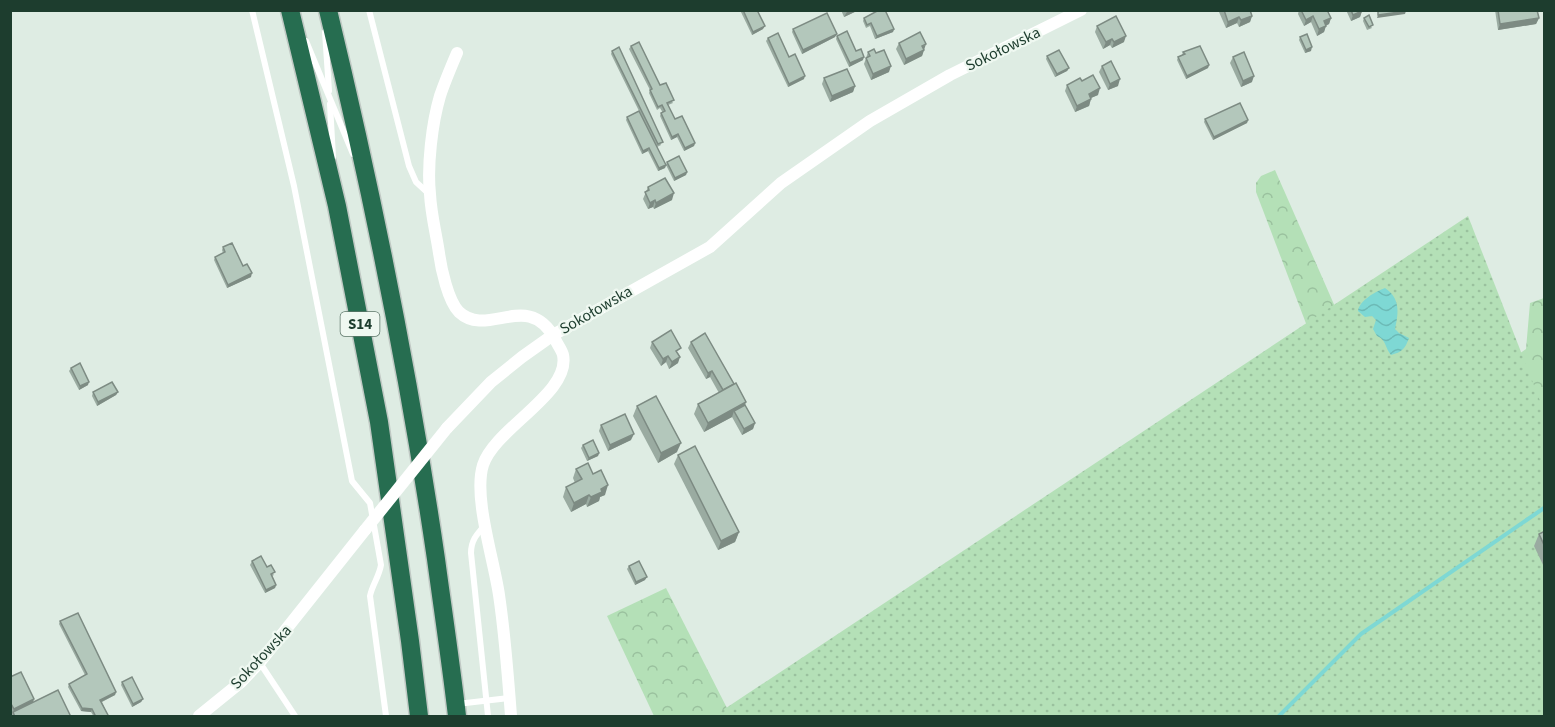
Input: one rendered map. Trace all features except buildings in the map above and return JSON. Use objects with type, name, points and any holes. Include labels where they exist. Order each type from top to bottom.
[{"type":"highway","name":"S14","points":[[291,10],[337,206],[379,422],[410,641],[418,717]]},
{"type":"highway","name":"S14","points":[[326,10],[371,197],[423,469],[456,710]]},
{"type":"street","name":"Sokołowska","points":[[199,717],[241,682],[260,662],[447,428],[491,382],[553,335],[710,247],[781,183],[870,121],[950,75],[1081,10]]},
{"type":"street","points":[[456,53],[440,97],[432,144],[429,194],[441,267],[452,300],[458,312],[470,319],[486,322],[505,316],[523,315],[536,319],[553,335],[563,355],[562,371],[554,387],[498,440],[487,453],[481,472],[481,496],[499,595],[511,717]]},
{"type":"lane","points":[[252,10],[294,186],[352,482],[370,503],[381,565],[380,575],[371,589],[370,596],[386,717]]},
{"type":"lane","points":[[291,10],[371,197]]},
{"type":"lane","points":[[326,10],[337,206]]},
{"type":"lane","points":[[369,10],[409,166],[416,182],[429,194]]},
{"type":"lane","points":[[486,525],[474,537],[471,553],[488,717]]},
{"type":"lane","points":[[260,662],[295,717]]},
{"type":"lane","points":[[456,710],[487,701],[510,698]]},
{"type":"green space","points":[[1275,170],[1358,359],[1318,355],[1256,192],[1256,183],[1261,176]]},
{"type":"green space","points":[[1468,216],[1544,411],[1544,716],[714,716]]},
{"type":"green space","points":[[1544,298],[1544,438],[1512,359],[1526,349],[1530,303]]},
{"type":"green space","points":[[666,588],[731,716],[654,716],[607,616]]},
{"type":"water","points":[[1385,288],[1396,301],[1395,329],[1409,338],[1403,350],[1391,355],[1384,341],[1373,329],[1376,320],[1372,316],[1365,317],[1358,311],[1365,300]]},
{"type":"waterway","points":[[1279,716],[1361,634],[1544,508]]}]
